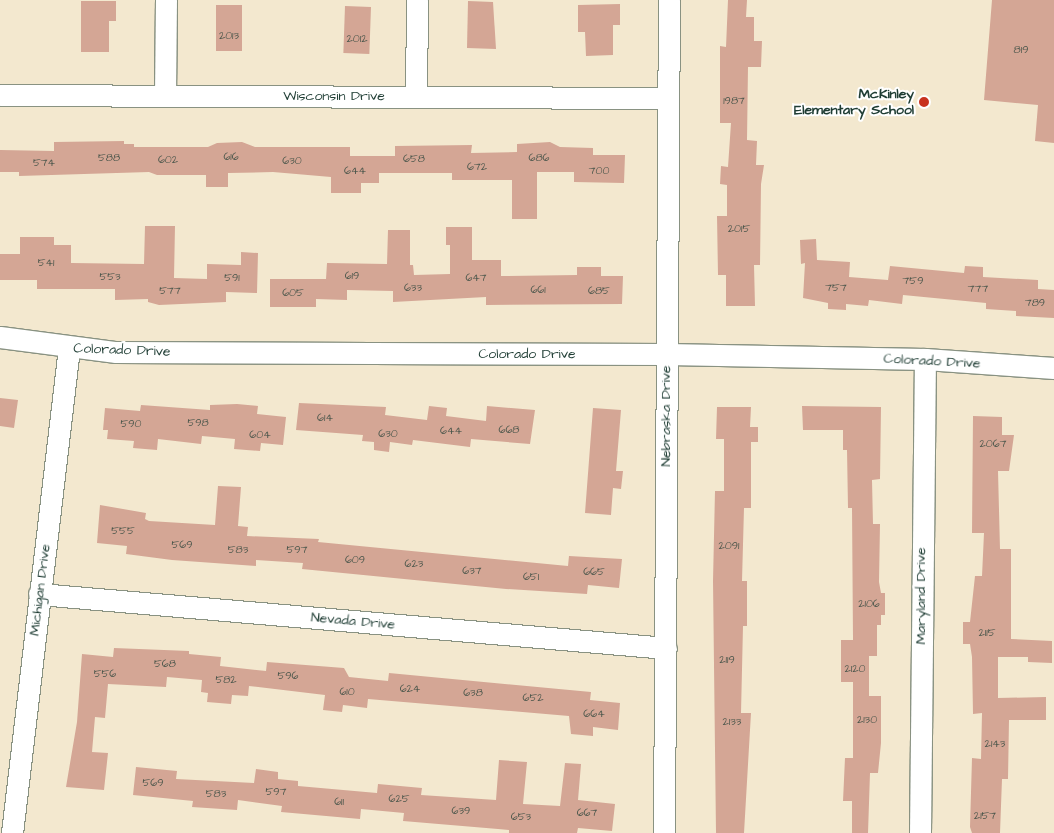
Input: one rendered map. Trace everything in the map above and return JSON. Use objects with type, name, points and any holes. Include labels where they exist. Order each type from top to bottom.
[{"type":"street","points":[[165,95],[166,0]]},
{"type":"street","points":[[416,96],[417,0]]},
{"type":"street","name":"Nebraska Drive","points":[[664,833],[669,0]]},
{"type":"street","name":"Wisconsin Drive","points":[[0,95],[668,98]]},
{"type":"street","name":"Colorado Drive","points":[[0,337],[68,348],[116,352],[666,354],[925,359],[1054,368]]},
{"type":"street","name":"Michigan Drive","points":[[12,833],[68,348]]},
{"type":"street","name":"Maryland Drive","points":[[920,833],[925,359]]},
{"type":"street","name":"Nevada Drive","points":[[39,594],[666,648]]},
{"type":"building","points":[[728,0],[747,0],[746,17],[754,17],[754,41],[762,41],[761,67],[748,67],[747,140],[757,141],[756,165],[764,165],[761,184],[760,265],[754,265],[755,306],[726,306],[726,275],[718,275],[717,216],[727,216],[727,185],[720,184],[721,166],[728,167],[731,123],[720,123],[720,46],[726,47]]},
{"type":"building","points":[[992,0],[1054,0],[1054,143],[1035,141],[1038,105],[984,100]]},
{"type":"building","points":[[81,1],[116,1],[116,21],[109,21],[109,52],[81,52]]},
{"type":"building","points":[[468,1],[493,2],[496,49],[467,48]]},
{"type":"building","points":[[620,4],[620,25],[613,25],[613,55],[586,56],[585,32],[578,32],[578,5]]},
{"type":"building","points":[[216,5],[242,5],[242,51],[216,51]]},
{"type":"building","points":[[345,6],[371,7],[369,54],[343,53]]},
{"type":"building","points":[[124,141],[124,144],[134,144],[134,147],[208,147],[217,143],[242,142],[255,147],[350,147],[350,156],[395,156],[395,146],[472,145],[471,153],[517,152],[517,144],[550,142],[560,147],[593,148],[593,155],[625,155],[624,183],[574,182],[574,172],[537,172],[537,219],[512,219],[512,180],[452,180],[452,173],[379,173],[379,183],[361,183],[361,193],[331,193],[331,177],[273,172],[228,173],[228,187],[206,187],[206,175],[157,175],[149,172],[19,176],[19,172],[0,172],[0,150],[54,151],[54,142]]},
{"type":"building","points":[[145,226],[175,226],[174,278],[207,279],[207,264],[241,265],[241,252],[258,253],[257,293],[226,292],[226,302],[159,305],[148,302],[148,299],[115,300],[115,289],[37,289],[37,280],[0,280],[0,254],[20,254],[20,237],[54,237],[54,245],[71,245],[71,263],[144,264]]},
{"type":"building","points":[[446,227],[472,227],[472,260],[501,260],[501,276],[577,275],[577,267],[601,267],[601,276],[623,276],[622,304],[486,305],[486,297],[393,302],[393,291],[347,290],[347,300],[316,299],[316,307],[270,307],[270,279],[326,279],[327,263],[387,264],[388,230],[410,230],[410,265],[413,265],[414,275],[450,274],[450,245],[446,245]]},
{"type":"building","points":[[816,239],[817,260],[850,262],[849,277],[888,280],[890,266],[964,273],[965,266],[983,267],[983,277],[1038,280],[1038,289],[1054,290],[1054,318],[1016,316],[1016,311],[986,309],[986,303],[903,295],[902,304],[869,300],[868,306],[846,304],[846,310],[828,309],[828,303],[803,298],[805,263],[801,264],[800,240]]},
{"type":"building","points":[[0,398],[18,400],[14,428],[0,426]]},
{"type":"building","points":[[299,403],[386,407],[385,415],[427,420],[429,406],[447,408],[446,416],[486,421],[487,406],[535,410],[530,444],[471,439],[470,447],[413,440],[412,445],[390,442],[389,452],[374,450],[374,442],[362,441],[363,435],[296,430]]},
{"type":"building","points":[[237,404],[258,406],[257,414],[286,417],[283,445],[261,443],[260,451],[234,449],[235,439],[202,436],[201,444],[158,439],[157,450],[133,448],[134,441],[107,439],[108,430],[103,430],[105,408],[140,411],[141,405],[210,410],[210,405]]},
{"type":"building","points":[[802,406],[881,407],[880,479],[872,480],[873,524],[880,524],[879,582],[881,593],[885,593],[885,615],[881,615],[881,625],[877,625],[877,656],[869,656],[869,696],[881,696],[881,743],[878,773],[870,773],[868,833],[852,833],[852,801],[843,801],[845,758],[853,758],[853,682],[841,682],[841,640],[853,640],[852,508],[848,508],[847,450],[843,450],[843,430],[803,430]]},
{"type":"building","points":[[717,407],[751,407],[750,427],[758,427],[758,442],[751,442],[751,508],[744,508],[742,581],[747,581],[747,626],[743,626],[741,713],[751,713],[744,833],[716,833],[713,581],[715,491],[724,491],[724,439],[716,439]]},
{"type":"building","points":[[593,408],[621,410],[616,471],[623,471],[621,489],[613,488],[611,515],[585,513]]},
{"type":"building","points":[[973,416],[1002,417],[1002,435],[1014,435],[1009,471],[998,471],[1000,549],[1011,549],[1011,639],[1052,641],[1052,663],[1028,662],[1028,657],[998,657],[998,698],[1046,697],[1046,720],[1009,720],[1008,779],[1002,779],[1000,833],[972,833],[970,827],[972,758],[981,759],[982,713],[973,714],[972,657],[970,644],[963,644],[963,622],[970,622],[975,576],[982,576],[984,533],[972,533]]},
{"type":"building","points":[[218,486],[241,487],[238,526],[248,527],[247,536],[319,539],[318,542],[568,566],[569,556],[622,559],[619,588],[588,585],[587,594],[506,589],[302,569],[303,563],[256,560],[256,566],[172,560],[126,554],[127,546],[97,543],[100,505],[146,513],[145,519],[149,521],[215,525]]},
{"type":"building","points":[[114,648],[189,651],[189,654],[221,657],[220,666],[266,671],[267,662],[344,668],[349,677],[388,681],[389,673],[591,692],[590,700],[620,703],[618,730],[593,727],[593,736],[571,734],[569,716],[368,699],[367,708],[343,705],[342,712],[323,710],[325,695],[249,686],[248,696],[232,695],[231,704],[207,702],[208,693],[201,692],[202,680],[167,677],[166,687],[108,684],[105,718],[95,717],[92,752],[108,753],[104,790],[66,787],[77,722],[82,654],[113,657]]},
{"type":"building","points":[[499,760],[527,762],[523,804],[560,806],[565,763],[581,764],[578,800],[615,804],[612,831],[578,828],[577,833],[509,833],[509,830],[403,821],[404,813],[361,809],[360,819],[281,812],[282,806],[238,800],[237,810],[192,807],[193,801],[133,795],[136,767],[177,771],[176,779],[254,783],[256,769],[278,772],[278,779],[298,781],[298,786],[377,793],[378,784],[422,788],[421,795],[496,800]]},
{"type":"place","name":"McKinley Elementary School","points":[[924,102]]}]
